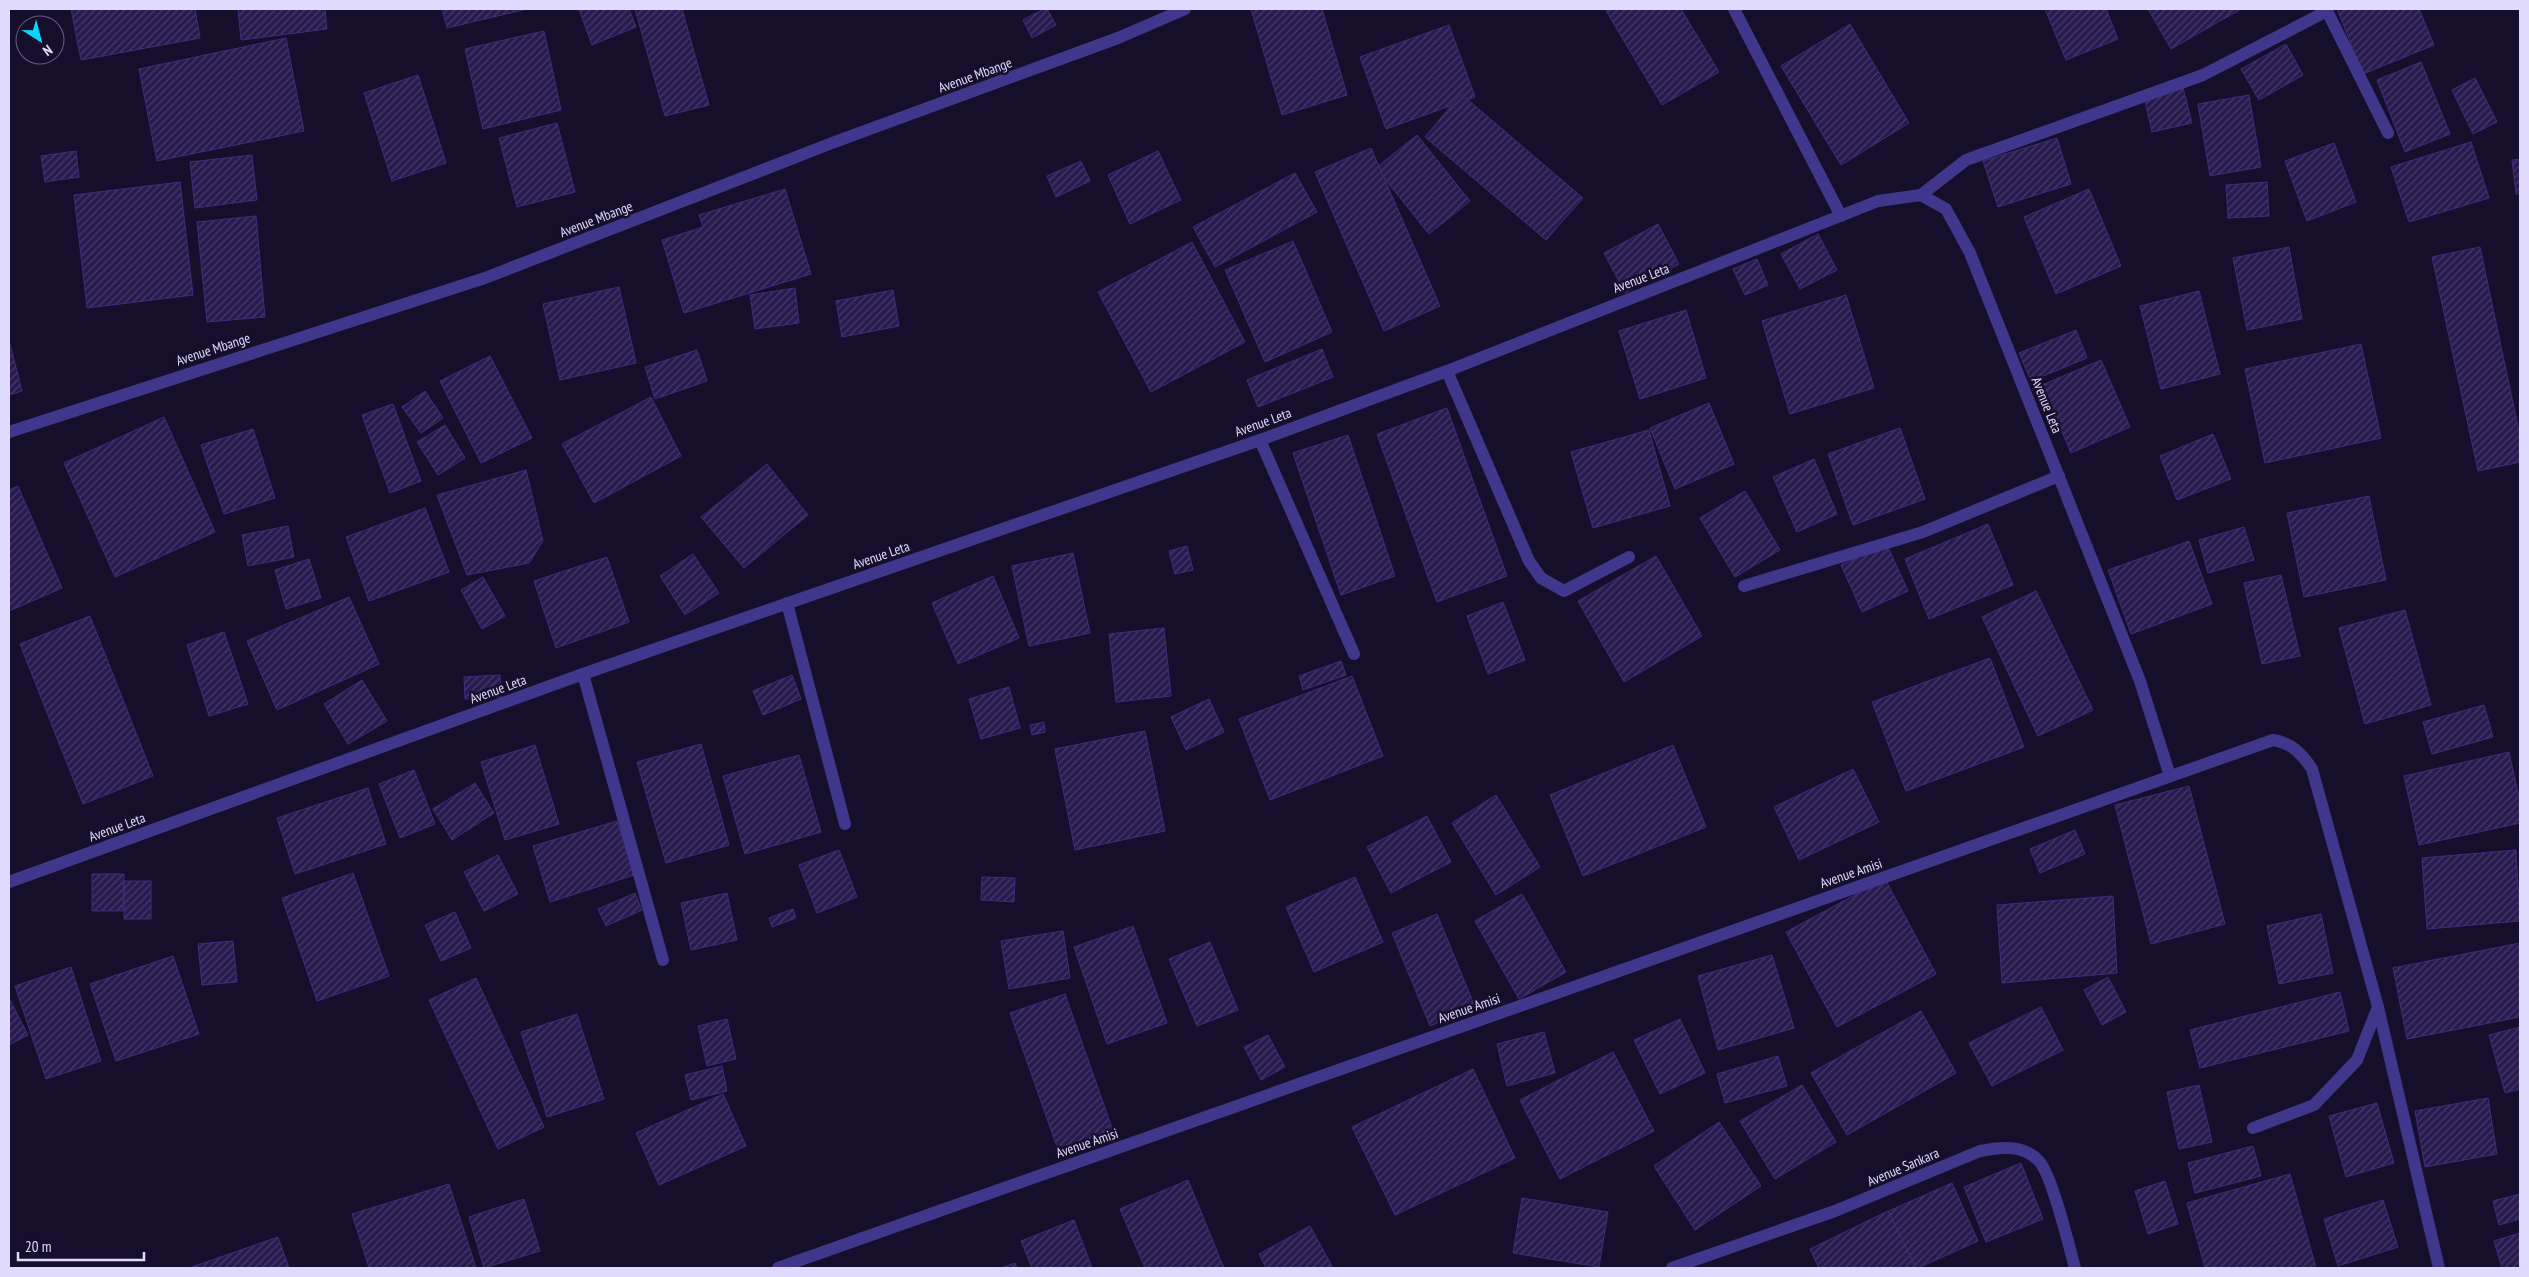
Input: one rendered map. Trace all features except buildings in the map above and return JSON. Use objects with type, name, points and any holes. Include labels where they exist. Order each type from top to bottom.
[{"type":"street","name":"Avenue Mbange","points":[[9,432],[485,278],[841,140],[1118,38],[1185,9]]},
{"type":"street","points":[[1734,9],[1841,216]]},
{"type":"street","points":[[1921,195],[1966,160],[2203,74],[2326,10],[2388,133]]},
{"type":"street","name":"Avenue Leta","points":[[9,882],[583,674],[1260,440],[1446,371],[1878,201],[1921,195],[1946,209],[1970,253],[2140,681],[2170,776]]},
{"type":"street","points":[[1446,371],[1529,561],[1541,578],[1564,591],[1630,557]]},
{"type":"street","points":[[1260,440],[1354,654]]},
{"type":"street","points":[[1744,586],[1923,532],[2059,476]]},
{"type":"street","points":[[787,603],[845,824]]},
{"type":"street","points":[[583,674],[663,960]]},
{"type":"street","name":"Avenue Amisi","points":[[778,1268],[2273,740],[2284,742],[2303,756],[2312,769],[2378,1007],[2439,1268]]},
{"type":"street","points":[[2253,1128],[2314,1105],[2356,1060],[2378,1007]]},
{"type":"street","name":"Avenue Sankara","points":[[1672,1268],[1835,1211],[1980,1151],[2004,1147],[2022,1150],[2039,1161],[2049,1179],[2075,1268]]}]
